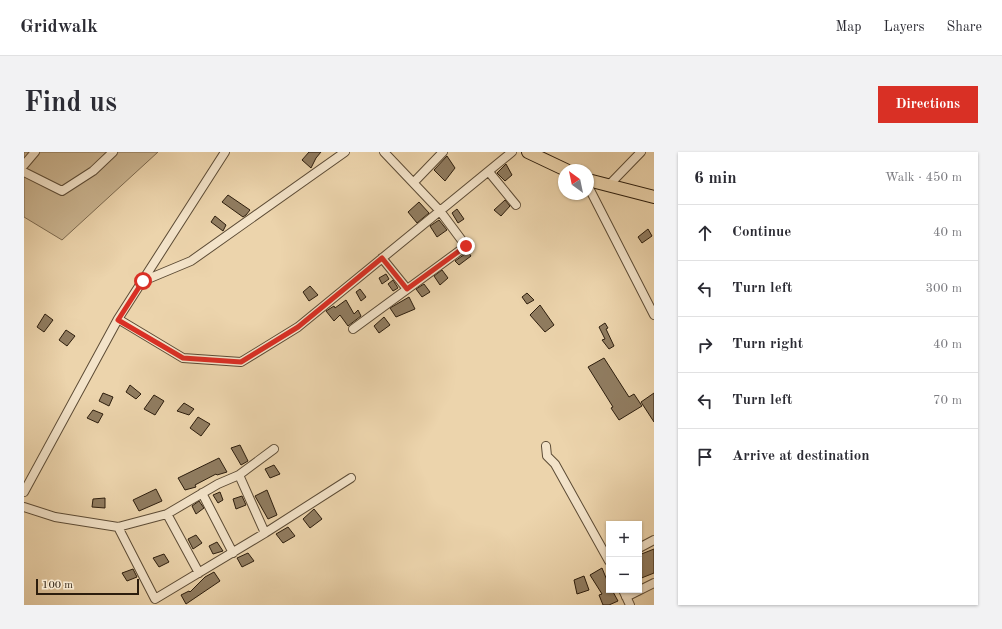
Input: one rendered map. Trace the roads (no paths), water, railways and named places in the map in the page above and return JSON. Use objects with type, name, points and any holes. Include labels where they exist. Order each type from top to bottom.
[{"type":"main road","points":[[528,152],[558,166]]},
{"type":"main road","points":[[594,181],[654,197]]},
{"type":"street","points":[[24,165],[35,152]]},
{"type":"street","points":[[24,172],[62,191],[93,171],[113,152]]},
{"type":"street","points":[[24,492],[118,320],[225,152]]},
{"type":"street","points":[[143,281],[191,261],[345,152]]},
{"type":"street","points":[[353,329],[466,246],[440,211],[384,152]]},
{"type":"street","points":[[416,180],[443,152]]},
{"type":"street","points":[[118,320],[183,358],[241,362],[298,327],[512,152]]},
{"type":"street","points":[[609,185],[642,152]]},
{"type":"street","points":[[489,172],[516,205]]},
{"type":"street","points":[[594,198],[653,312]]},
{"type":"street","points":[[382,258],[407,289]]},
{"type":"street","points":[[546,446],[547,456],[555,464],[607,557]]},
{"type":"street","points":[[24,507],[55,517],[118,527],[167,514],[218,484],[238,475],[274,449]]},
{"type":"street","points":[[238,475],[265,533]]},
{"type":"street","points":[[118,527],[155,599],[233,553],[351,478]]},
{"type":"street","points":[[202,493],[233,553]]},
{"type":"street","points":[[167,514],[199,573]]},
{"type":"street","points":[[642,546],[654,540]]},
{"type":"street","points":[[642,587],[654,583]]},
{"type":"street","points":[[624,593],[630,605]]}]
